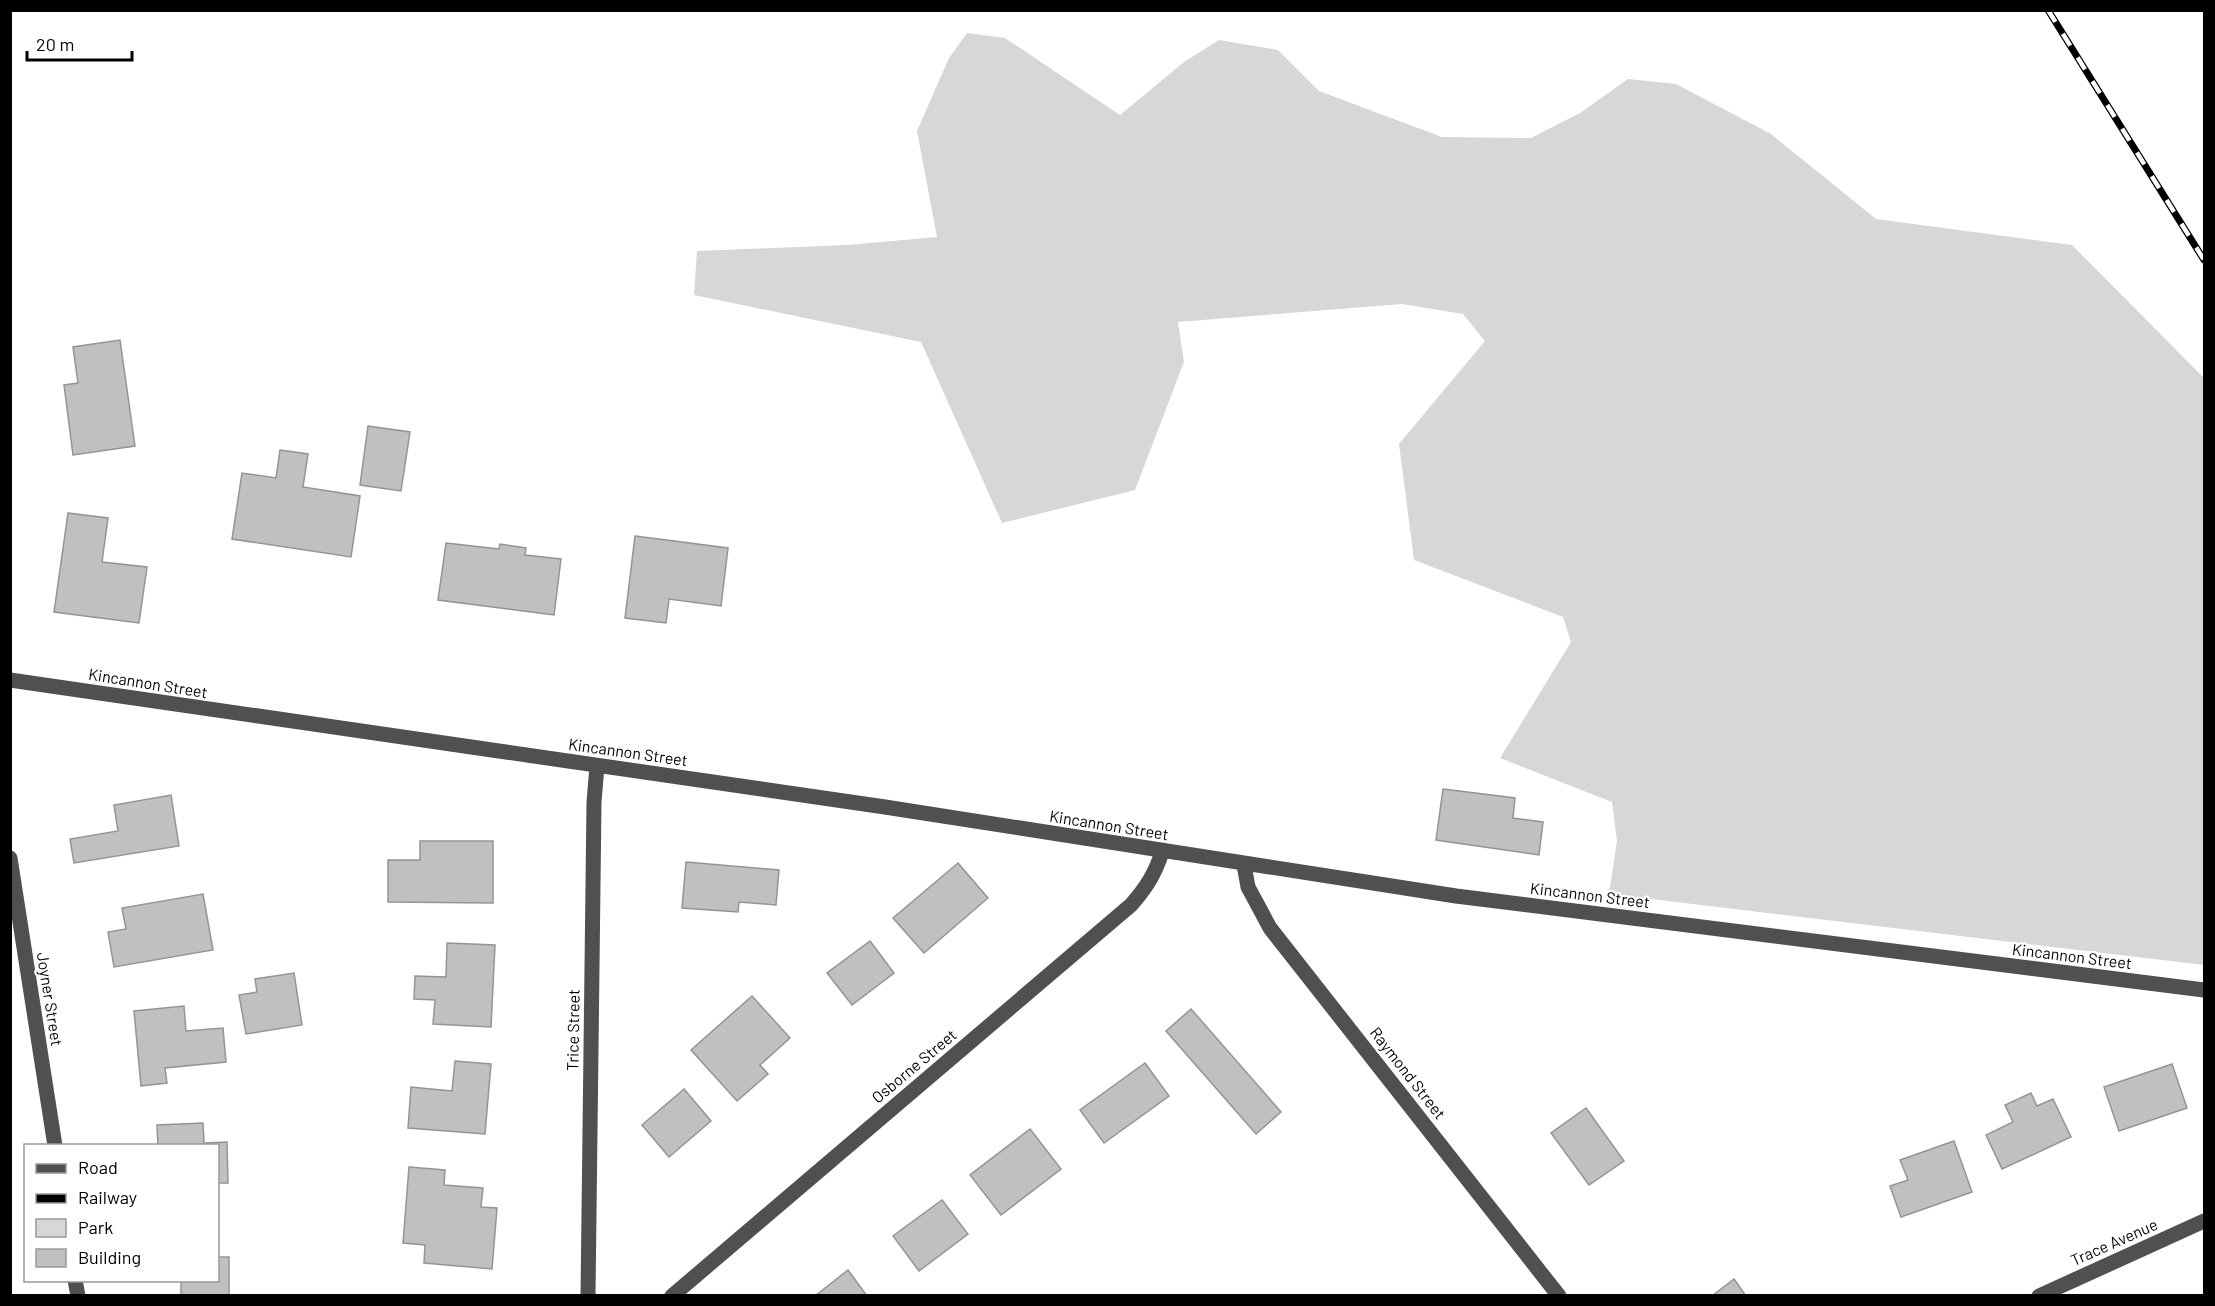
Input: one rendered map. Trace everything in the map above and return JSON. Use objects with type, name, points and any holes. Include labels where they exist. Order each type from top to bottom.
[{"type":"street","name":"Kincannon Street","points":[[10,680],[885,807],[1244,865],[1503,903],[2205,990]]},
{"type":"street","name":"Trice Street","points":[[588,1296],[594,802],[597,766]]},
{"type":"street","name":"Osborne Street","points":[[672,1296],[1131,905],[1147,887],[1156,872],[1162,852]]},
{"type":"street","name":"Joyner Street","points":[[10,858],[55,1144]]},
{"type":"street","name":"Raymond Street","points":[[1244,865],[1248,887],[1270,928],[1559,1296]]},
{"type":"street","name":"Trace Avenue","points":[[2039,1296],[2205,1221]]},
{"type":"green space","points":[[967,33],[1005,38],[1120,115],[1184,62],[1219,40],[1278,50],[1319,91],[1442,137],[1531,138],[1580,113],[1628,79],[1676,84],[1771,134],[1876,219],[2072,245],[2204,378],[2204,965],[1609,894],[1617,841],[1612,802],[1500,758],[1571,642],[1563,617],[1414,560],[1399,444],[1485,341],[1463,314],[1402,304],[1178,322],[1184,362],[1135,490],[1002,523],[921,342],[694,295],[697,251],[847,245],[937,237],[917,131],[949,58]]},
{"type":"building","points":[[120,340],[135,446],[73,455],[64,385],[78,383],[73,347]]},
{"type":"building","points":[[368,426],[410,432],[401,491],[360,485]]},
{"type":"building","points":[[280,450],[308,454],[303,487],[360,496],[351,557],[232,539],[242,473],[276,478]]},
{"type":"building","points":[[68,513],[108,518],[102,562],[147,567],[139,623],[54,612]]},
{"type":"building","points":[[635,536],[728,548],[721,606],[669,599],[666,623],[625,618]]},
{"type":"building","points":[[446,543],[499,549],[500,544],[526,548],[525,555],[561,559],[554,615],[438,600]]},
{"type":"building","points":[[1443,789],[1515,798],[1513,818],[1543,822],[1539,855],[1436,840]]},
{"type":"building","points":[[171,795],[179,846],[74,863],[70,839],[118,831],[114,805]]},
{"type":"building","points":[[420,841],[493,841],[493,903],[388,902],[388,860],[420,860]]},
{"type":"building","points":[[686,862],[779,870],[776,905],[739,902],[738,912],[682,908]]},
{"type":"building","points":[[958,863],[988,898],[924,953],[893,918]]},
{"type":"building","points":[[203,894],[213,950],[114,967],[108,932],[126,929],[122,908]]},
{"type":"building","points":[[870,941],[894,973],[852,1005],[827,973]]},
{"type":"building","points":[[447,943],[495,945],[491,1027],[433,1024],[435,1000],[414,999],[415,976],[446,977]]},
{"type":"building","points":[[294,973],[302,1025],[246,1034],[239,995],[257,992],[255,979]]},
{"type":"building","points":[[752,996],[790,1038],[760,1065],[768,1074],[737,1101],[691,1050]]},
{"type":"building","points":[[184,1006],[186,1031],[223,1028],[226,1062],[165,1068],[167,1083],[141,1086],[134,1011]]},
{"type":"building","points":[[1191,1009],[1281,1112],[1256,1134],[1166,1031]]},
{"type":"building","points":[[455,1061],[491,1064],[485,1134],[408,1128],[411,1087],[452,1091]]},
{"type":"building","points":[[1145,1063],[1169,1096],[1104,1143],[1080,1110]]},
{"type":"building","points":[[2172,1064],[2187,1108],[2119,1131],[2104,1087]]},
{"type":"building","points":[[684,1089],[711,1121],[669,1157],[642,1125]]},
{"type":"building","points":[[2031,1093],[2037,1106],[2053,1099],[2071,1137],[2002,1169],[1986,1135],[2013,1122],[2005,1105]]},
{"type":"building","points":[[1586,1108],[1624,1161],[1589,1185],[1551,1133]]},
{"type":"building","points":[[203,1123],[204,1143],[227,1142],[228,1183],[219,1183],[219,1144],[158,1144],[157,1125]]},
{"type":"building","points":[[1030,1129],[1061,1169],[1001,1215],[970,1175]]},
{"type":"building","points":[[1954,1141],[1972,1192],[1901,1217],[1890,1186],[1908,1180],[1900,1160]]},
{"type":"building","points":[[409,1167],[445,1170],[444,1185],[483,1188],[481,1207],[497,1208],[492,1269],[424,1263],[425,1245],[403,1243]]},
{"type":"building","points":[[942,1200],[968,1234],[919,1271],[893,1236]]},
{"type":"building","points":[[219,1257],[229,1257],[229,1296],[181,1296],[181,1282],[219,1282]]},
{"type":"building","points":[[848,1270],[867,1296],[815,1296]]},
{"type":"building","points":[[1734,1279],[1746,1296],[1712,1296]]},
{"type":"railway","points":[[2048,10],[2204,260]]}]
